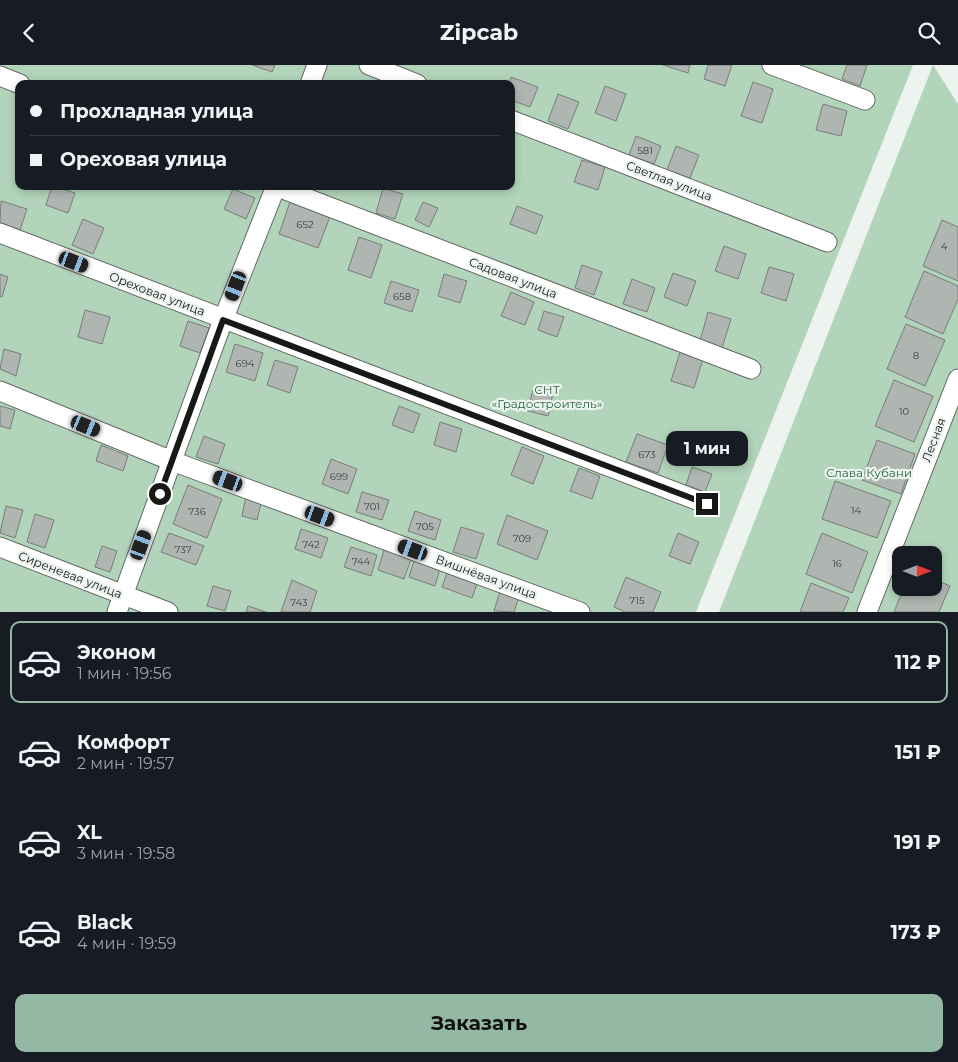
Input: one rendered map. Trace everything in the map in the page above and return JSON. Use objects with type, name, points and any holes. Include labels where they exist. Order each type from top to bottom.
[{"type":"street","points":[[311,80],[317,65]]},
{"type":"street","points":[[369,65],[407,80]]},
{"type":"street","points":[[772,65],[865,100]]},
{"type":"street","points":[[0,76],[15,82]]},
{"type":"street","name":"Светлая улица","points":[[515,122],[827,242]]},
{"type":"street","points":[[120,604],[223,320],[273,190]]},
{"type":"street","name":"Садовая улица","points":[[285,190],[751,369]]},
{"type":"street","name":"Ореховая улица","points":[[0,233],[707,504]]},
{"type":"street","name":"Лесная","points":[[867,612],[958,379]]},
{"type":"street","name":"Вишнёвая улица","points":[[0,391],[172,461],[580,612]]},
{"type":"street","name":"Сиреневая улица","points":[[0,547],[120,604],[168,612]]},
{"type":"green space","name":"СНТ «Градостроитель»","points":[[0,65],[913,65],[696,612],[0,612]]},
{"type":"green space","name":"Слава Кубани","points":[[933,65],[958,104],[958,612],[719,612]]},
{"type":"building","points":[[252,65],[275,65],[272,72]]},
{"type":"building","points":[[663,65],[690,65],[688,73]]},
{"type":"building","points":[[708,65],[732,65],[725,86],[704,79]]},
{"type":"building","points":[[847,65],[867,65],[860,86],[842,79]]},
{"type":"building","points":[[511,77],[538,87],[530,107],[515,101],[515,80],[510,80]]},
{"type":"building","points":[[753,82],[773,89],[762,123],[741,116]]},
{"type":"building","points":[[605,86],[626,94],[616,121],[595,113]]},
{"type":"building","points":[[558,94],[579,102],[568,129],[548,121]]},
{"type":"building","points":[[823,104],[847,111],[841,136],[816,130]]},
{"type":"building","points":[[636,136],[661,146],[654,164],[629,155]]},
{"type":"building","points":[[676,146],[699,155],[690,178],[667,170]]},
{"type":"building","points":[[582,160],[605,167],[598,190],[574,182]]},
{"type":"building","points":[[51,190],[65,190],[75,193],[68,213],[46,205]]},
{"type":"building","points":[[233,190],[255,198],[246,219],[224,209]]},
{"type":"building","points":[[382,190],[403,194],[395,219],[376,213]]},
{"type":"building","points":[[291,199],[331,214],[318,248],[279,234]]},
{"type":"building","points":[[1,201],[27,209],[20,230],[0,223]]},
{"type":"building","points":[[423,202],[438,208],[429,227],[415,220]]},
{"type":"building","points":[[517,206],[543,216],[536,234],[510,224]]},
{"type":"building","points":[[83,219],[104,228],[93,254],[72,245]]},
{"type":"building","points":[[942,220],[958,227],[958,281],[923,266]]},
{"type":"building","points":[[359,237],[382,245],[371,278],[348,270]]},
{"type":"building","points":[[724,246],[746,254],[738,279],[715,271]]},
{"type":"building","points":[[582,265],[602,272],[594,295],[575,288]]},
{"type":"building","points":[[769,267],[794,274],[786,301],[761,293]]},
{"type":"building","points":[[924,271],[958,286],[958,299],[943,334],[905,317]]},
{"type":"building","points":[[673,273],[696,281],[687,306],[664,297]]},
{"type":"building","points":[[0,274],[8,277],[2,297],[0,296]]},
{"type":"building","points":[[444,274],[467,281],[460,303],[438,296]]},
{"type":"building","points":[[632,279],[655,288],[647,312],[623,304]]},
{"type":"building","points":[[391,281],[419,290],[412,312],[384,303]]},
{"type":"building","points":[[511,292],[534,302],[525,325],[501,316]]},
{"type":"building","points":[[85,310],[110,317],[102,344],[78,337]]},
{"type":"building","points":[[544,311],[564,317],[557,337],[538,330]]},
{"type":"building","points":[[708,312],[731,319],[722,348],[700,341]]},
{"type":"building","points":[[188,321],[209,328],[200,353],[180,346]]},
{"type":"building","points":[[906,324],[945,340],[925,386],[887,369]]},
{"type":"building","points":[[235,344],[263,353],[255,381],[226,372]]},
{"type":"building","points":[[4,349],[21,354],[16,376],[0,369]]},
{"type":"building","points":[[680,352],[703,359],[694,388],[671,381]]},
{"type":"building","points":[[275,360],[298,367],[290,393],[267,385]]},
{"type":"building","points":[[894,380],[933,396],[914,442],[875,426]]},
{"type":"building","points":[[533,389],[553,393],[548,416],[528,411]]},
{"type":"building","points":[[0,406],[15,410],[10,429],[0,426]]},
{"type":"building","points":[[399,406],[420,414],[413,433],[392,425]]},
{"type":"building","points":[[440,422],[462,429],[456,452],[434,445]]},
{"type":"building","points":[[637,434],[668,445],[658,473],[626,462]]},
{"type":"building","points":[[204,436],[225,444],[218,464],[196,457]]},
{"type":"building","points":[[877,440],[915,454],[901,494],[862,480]]},
{"type":"building","points":[[101,445],[128,456],[123,471],[96,461]]},
{"type":"building","points":[[522,447],[544,456],[533,484],[511,475]]},
{"type":"building","points":[[331,459],[357,469],[348,494],[322,484]]},
{"type":"building","points":[[692,467],[712,474],[705,492],[686,485]]},
{"type":"building","points":[[579,468],[600,476],[592,499],[570,491]]},
{"type":"building","points":[[835,481],[891,501],[877,538],[822,519]]},
{"type":"building","points":[[188,485],[222,499],[207,538],[173,524]]},
{"type":"building","points":[[362,492],[389,500],[382,520],[356,512]]},
{"type":"building","points":[[246,496],[262,499],[257,520],[242,516]]},
{"type":"building","points":[[6,506],[23,510],[15,538],[0,533]]},
{"type":"building","points":[[415,511],[441,520],[435,540],[408,531]]},
{"type":"building","points":[[35,514],[54,520],[45,548],[27,542]]},
{"type":"building","points":[[507,515],[548,531],[537,560],[497,544]]},
{"type":"building","points":[[461,527],[484,534],[476,559],[453,552]]},
{"type":"building","points":[[301,529],[328,538],[321,558],[295,549]]},
{"type":"building","points":[[169,533],[204,546],[196,565],[161,552]]},
{"type":"building","points":[[678,533],[699,542],[690,564],[669,556]]},
{"type":"building","points":[[822,533],[868,552],[852,593],[806,574]]},
{"type":"building","points":[[102,546],[117,551],[110,572],[95,567]]},
{"type":"building","points":[[351,547],[377,555],[371,576],[344,567]]},
{"type":"building","points":[[384,550],[411,559],[404,579],[378,570]]},
{"type":"building","points":[[415,557],[441,565],[435,586],[409,577]]},
{"type":"building","points":[[448,570],[478,581],[472,598],[442,587]]},
{"type":"building","points":[[626,577],[661,592],[653,612],[625,612],[614,607]]},
{"type":"building","points":[[292,580],[317,591],[310,612],[281,612]]},
{"type":"building","points":[[942,582],[950,586],[939,612],[894,612],[900,596],[942,596]]},
{"type":"building","points":[[811,583],[849,598],[843,612],[800,612]]},
{"type":"building","points":[[213,586],[231,591],[225,611],[207,606]]},
{"type":"building","points":[[500,591],[519,597],[514,612],[494,611]]},
{"type":"building","points":[[248,606],[266,612],[246,612]]},
{"type":"route","points":[[160,494],[223,320],[707,504]]}]
